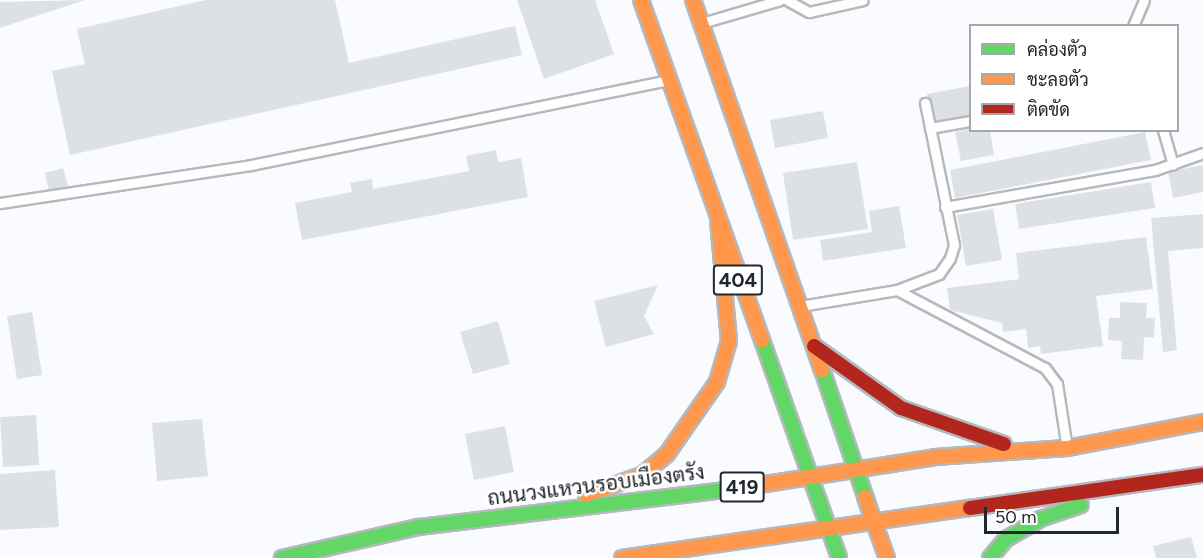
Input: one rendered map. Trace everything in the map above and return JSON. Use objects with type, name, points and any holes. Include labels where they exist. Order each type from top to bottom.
[{"type":"main road","name":"404","points":[[641,0],[808,477],[839,558]]},
{"type":"main road","name":"404","points":[[693,0],[887,558]]},
{"type":"main road","points":[[491,519],[642,475],[697,418],[717,382],[729,341],[729,299],[718,220]]},
{"type":"main road","points":[[814,346],[875,393],[925,419],[1001,444],[1047,449]]},
{"type":"main road","name":"ถนนวงแหวนรอบเมืองตรัง","points":[[282,558],[355,538],[856,470],[1067,448],[1203,422]]},
{"type":"main road","points":[[990,558],[1006,539],[1040,519],[1203,475]]},
{"type":"main road","name":"419","points":[[622,558],[827,525],[1203,475]]},
{"type":"lane","points":[[701,23],[780,0]]},
{"type":"lane","points":[[787,0],[809,12],[863,0]]},
{"type":"lane","points":[[1134,24],[1144,0]]},
{"type":"lane","points":[[0,203],[251,165],[669,80]]},
{"type":"lane","points":[[799,306],[897,290],[939,274],[950,258],[954,244],[926,103]]},
{"type":"lane","points":[[930,128],[969,121]]},
{"type":"lane","points":[[1164,132],[1173,165]]},
{"type":"lane","points":[[945,207],[1173,165],[1203,153]]},
{"type":"lane","points":[[897,290],[1045,368],[1057,384],[1067,448]]},
{"type":"building","points":[[85,0],[0,28],[0,2]]},
{"type":"building","points":[[206,0],[335,0],[349,63],[515,26],[522,55],[70,155],[52,71],[85,64],[77,29]]},
{"type":"building","points":[[517,0],[595,0],[614,54],[544,79]]},
{"type":"building","points":[[969,86],[969,117],[933,124],[927,94]]},
{"type":"building","points":[[823,111],[828,138],[775,148],[770,120]]},
{"type":"building","points":[[969,129],[969,132],[990,132],[994,155],[961,161],[955,132]]},
{"type":"building","points":[[1145,132],[1151,160],[955,198],[950,170]]},
{"type":"building","points":[[496,150],[498,162],[521,158],[528,197],[302,240],[295,203],[352,192],[350,183],[372,179],[373,189],[469,171],[466,156]]},
{"type":"building","points":[[857,162],[868,229],[793,240],[783,173]]},
{"type":"building","points":[[1203,165],[1203,192],[1173,198],[1168,172]]},
{"type":"building","points":[[63,168],[68,186],[49,191],[45,173]]},
{"type":"building","points":[[1151,182],[1155,208],[1019,229],[1015,204]]},
{"type":"building","points":[[899,206],[906,248],[823,261],[820,240],[872,232],[869,211]]},
{"type":"building","points":[[993,209],[1002,260],[966,266],[957,215]]},
{"type":"building","points":[[1203,214],[1203,248],[1168,251],[1177,350],[1163,352],[1151,218]]},
{"type":"building","points":[[1146,237],[1153,289],[1096,296],[1103,346],[1041,354],[1040,346],[1028,348],[1026,329],[1003,332],[1002,323],[950,310],[947,288],[1019,279],[1016,253]]},
{"type":"building","points":[[658,285],[644,316],[654,334],[606,347],[594,301]]},
{"type":"building","points":[[1120,302],[1147,303],[1146,318],[1155,318],[1154,338],[1144,337],[1143,360],[1121,359],[1122,341],[1108,340],[1109,318],[1120,318]]},
{"type":"building","points":[[32,312],[42,375],[17,379],[7,316]]},
{"type":"building","points":[[498,321],[510,364],[473,374],[460,332]]},
{"type":"building","points":[[36,415],[39,465],[3,467],[0,417]]},
{"type":"building","points":[[202,419],[208,476],[157,481],[152,423]]},
{"type":"building","points":[[505,426],[514,472],[474,480],[465,434]]},
{"type":"building","points":[[55,470],[59,527],[0,530],[0,474]]},
{"type":"building","points":[[1191,537],[1197,558],[1156,558],[1153,546]]},
{"type":"traffic: fast","points":[[762,340],[839,558]]},
{"type":"traffic: fast","points":[[814,346],[873,519]]},
{"type":"traffic: fast","points":[[282,558],[419,527],[734,489]]},
{"type":"traffic: fast","points":[[990,558],[1006,539],[1040,519],[1081,505]]},
{"type":"traffic: slow","points":[[641,0],[762,340]]},
{"type":"traffic: slow","points":[[693,0],[822,370]]},
{"type":"traffic: slow","points":[[586,495],[642,475],[667,454],[717,382],[729,341],[718,220]]},
{"type":"traffic: slow","points":[[734,489],[935,457],[1067,448],[1203,422]]},
{"type":"traffic: slow","points":[[865,497],[887,558]]},
{"type":"traffic: slow","points":[[622,558],[970,508]]},
{"type":"traffic: jam","points":[[814,346],[901,408],[1004,444]]},
{"type":"traffic: jam","points":[[970,508],[1203,475]]}]
